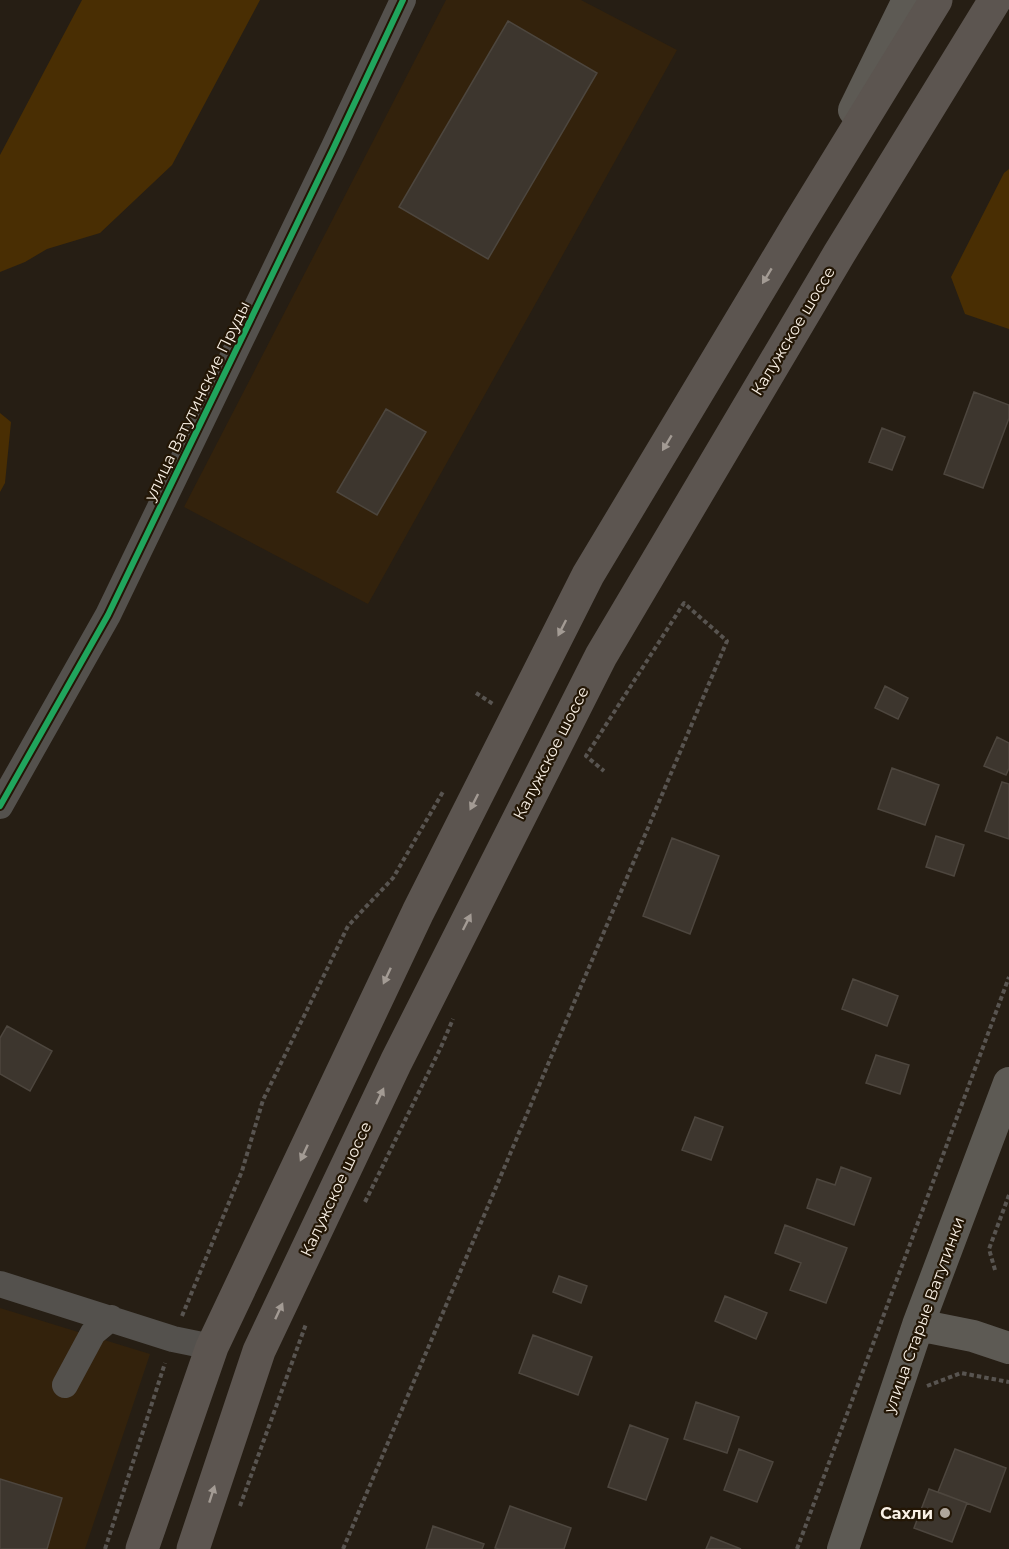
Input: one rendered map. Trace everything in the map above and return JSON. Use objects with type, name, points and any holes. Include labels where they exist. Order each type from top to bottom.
[{"type":"highway","points":[[142,1549],[212,1347],[418,912],[588,575],[936,0]]},
{"type":"highway","name":"Калужское шоссе","points":[[193,1549],[259,1351],[396,1062],[601,656],[832,264],[995,0]]},
{"type":"main road","points":[[798,225],[908,0]]},
{"type":"main road","name":"улица Старые Ватутинки","points":[[843,1549],[918,1325],[1009,1083]]},
{"type":"main road","points":[[918,1325],[973,1336],[1009,1348]]},
{"type":"street","name":"улица Ватутинские Пруды","points":[[0,806],[108,615],[403,0]]},
{"type":"street","points":[[0,1284],[172,1339],[212,1347]]},
{"type":"street","points":[[65,1385],[93,1333],[111,1318]]},
{"type":"path","points":[[343,1549],[727,641],[684,603],[586,756],[604,771]]},
{"type":"path","points":[[476,693],[494,705]]},
{"type":"path","points":[[105,1549],[172,1339],[242,1171],[263,1100],[348,926],[393,878],[447,787]]},
{"type":"path","points":[[797,1549],[1009,977]]},
{"type":"path","points":[[360,1210],[441,1047],[454,1015]]},
{"type":"path","points":[[995,1270],[989,1249],[1009,1196]]},
{"type":"path","points":[[237,1516],[307,1321]]},
{"type":"path","points":[[961,1373],[1009,1382]]},
{"type":"shaded area","points":[[82,0],[260,0],[172,165],[100,233],[47,249],[25,262],[0,272],[0,155]]},
{"type":"shaded area","points":[[446,0],[581,0],[677,50],[368,604],[184,507]]},
{"type":"shaded area","points":[[1009,169],[1009,329],[965,314],[951,277],[1004,173]]},
{"type":"shaded area","points":[[0,413],[11,422],[5,483],[0,492]]},
{"type":"shaded area","points":[[0,1308],[150,1354],[85,1549],[0,1549]]},
{"type":"building","points":[[508,21],[597,73],[488,259],[399,207]]},
{"type":"building","points":[[974,392],[1009,405],[1009,418],[983,488],[944,474]]},
{"type":"building","points":[[386,409],[426,432],[377,515],[337,492]]},
{"type":"building","points":[[882,428],[905,437],[892,470],[869,462]]},
{"type":"building","points":[[885,686],[908,698],[898,719],[875,708]]},
{"type":"building","points":[[997,737],[1009,743],[1009,768],[1006,775],[984,766]]},
{"type":"building","points":[[892,768],[939,785],[925,825],[878,809]]},
{"type":"building","points":[[1002,782],[1009,784],[1009,839],[985,831]]},
{"type":"building","points":[[936,836],[964,845],[954,876],[926,867]]},
{"type":"building","points":[[672,838],[719,856],[690,934],[643,916]]},
{"type":"building","points":[[853,979],[898,996],[887,1026],[842,1009]]},
{"type":"building","points":[[7,1026],[52,1051],[30,1091],[0,1074],[0,1038]]},
{"type":"building","points":[[876,1055],[909,1065],[900,1094],[866,1083]]},
{"type":"building","points":[[695,1117],[723,1127],[711,1160],[682,1150]]},
{"type":"building","points":[[841,1167],[871,1178],[854,1225],[807,1208],[817,1179],[835,1185]]},
{"type":"building","points":[[785,1225],[847,1248],[826,1303],[790,1290],[801,1263],[775,1253]]},
{"type":"building","points":[[559,1276],[587,1286],[581,1303],[553,1292]]},
{"type":"building","points":[[725,1296],[767,1313],[756,1339],[715,1321]]},
{"type":"building","points":[[533,1335],[592,1357],[578,1395],[519,1373]]},
{"type":"building","points":[[696,1402],[739,1417],[727,1453],[684,1439]]},
{"type":"building","points":[[630,1425],[668,1439],[646,1500],[608,1487]]},
{"type":"building","points":[[739,1449],[773,1462],[757,1502],[724,1490]]},
{"type":"building","points":[[955,1449],[1006,1468],[990,1512],[938,1492]]},
{"type":"building","points":[[0,1479],[62,1498],[47,1549],[0,1549]]},
{"type":"building","points":[[929,1489],[967,1503],[952,1542],[914,1528]]},
{"type":"building","points":[[510,1506],[571,1528],[564,1549],[495,1548]]},
{"type":"building","points":[[433,1526],[484,1544],[482,1549],[426,1549]]},
{"type":"building","points":[[711,1537],[741,1549],[706,1549]]},
{"type":"cycle path","points":[[0,806],[108,615],[403,0]]},
{"type":"place","name":"Сахли","points":[[945,1513]]}]
